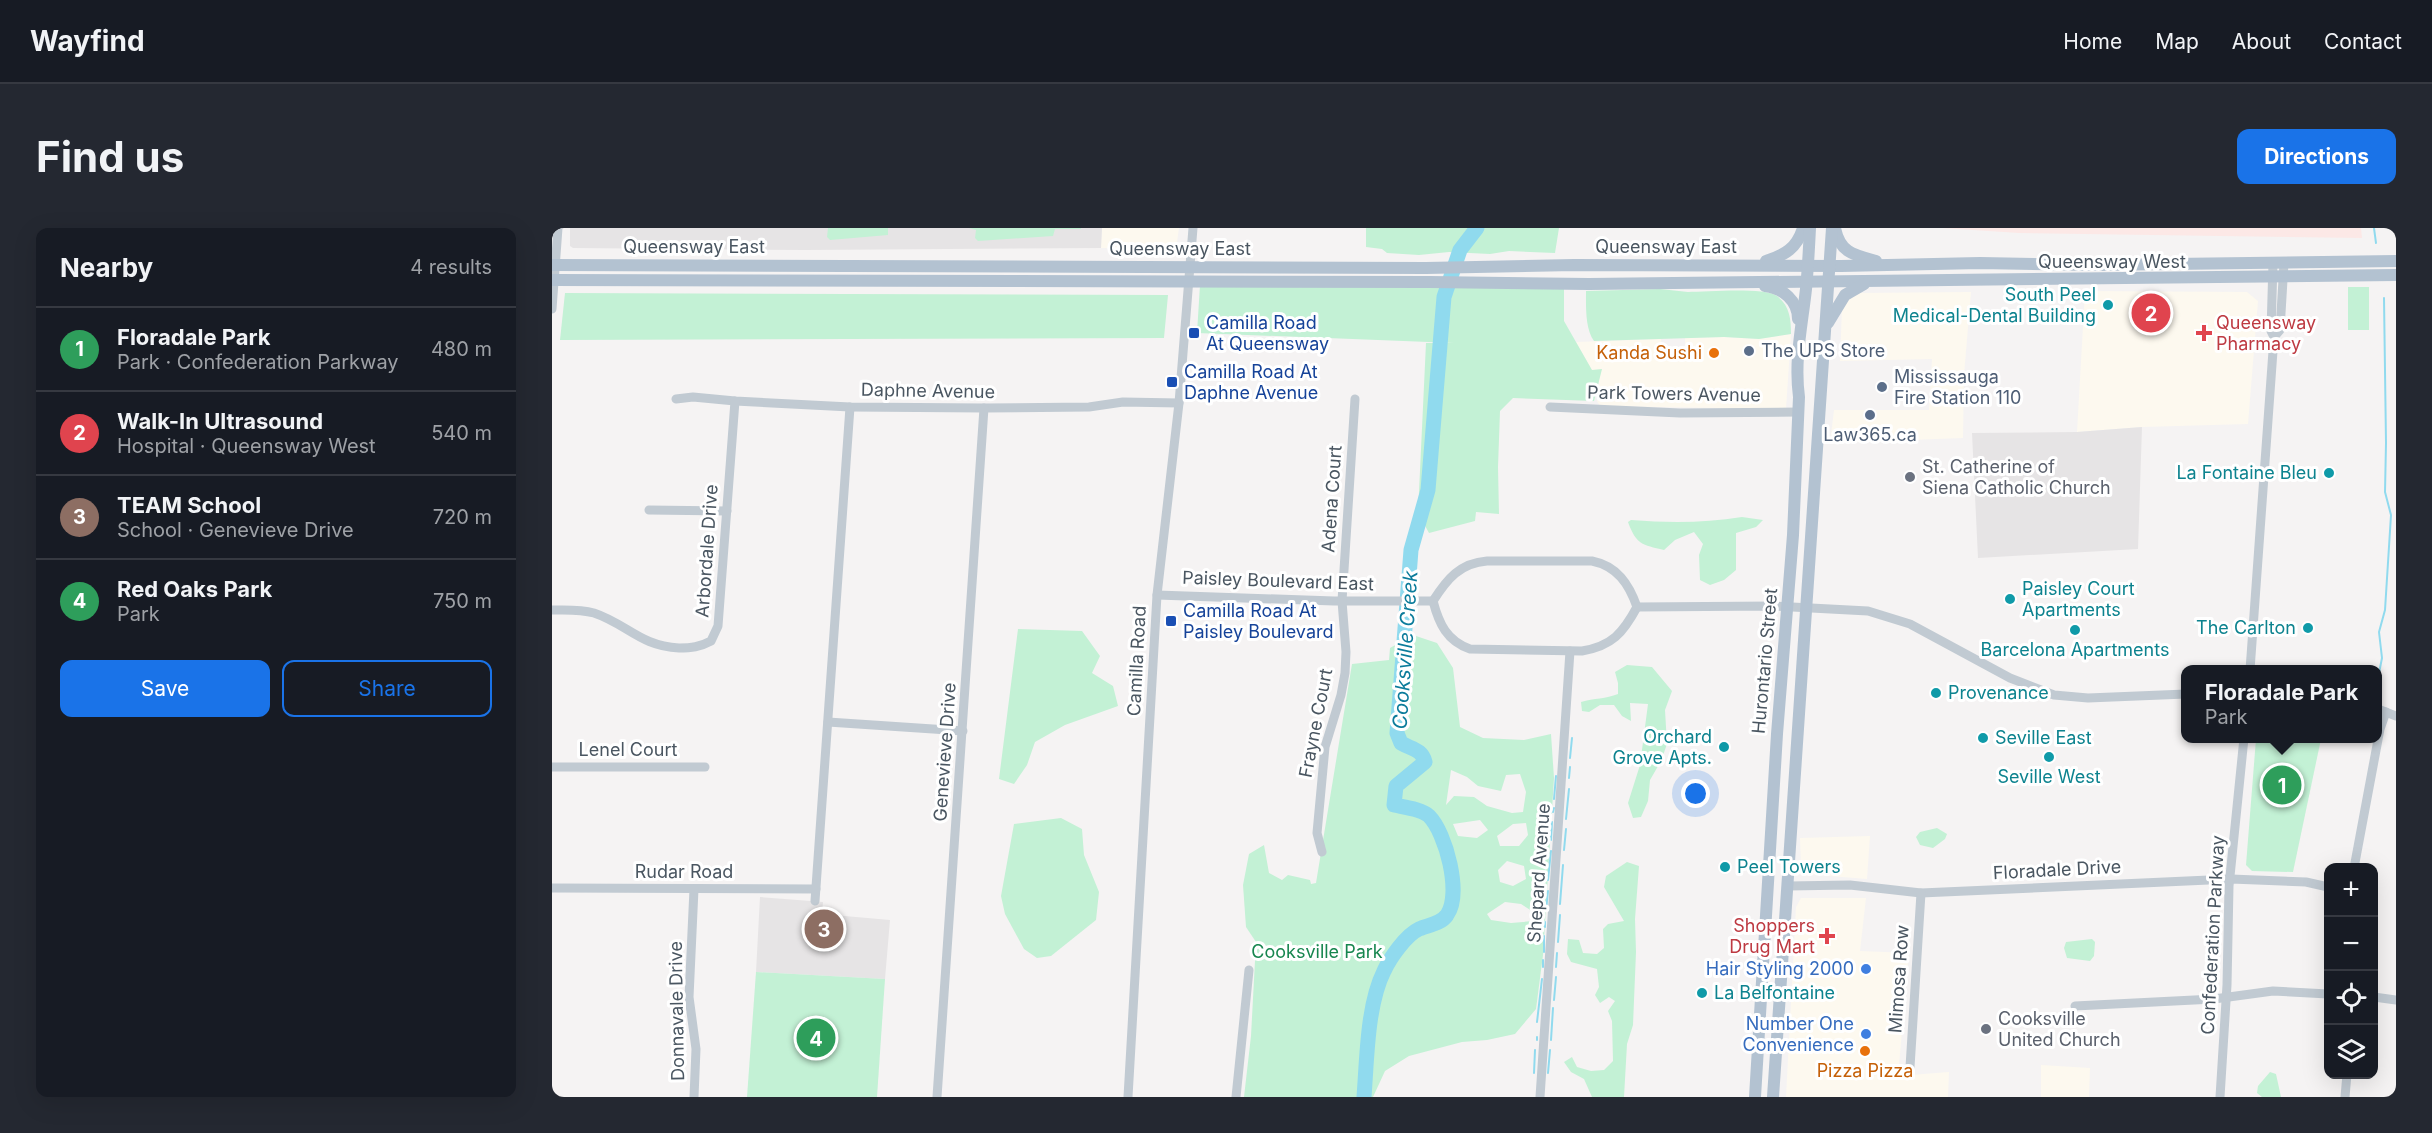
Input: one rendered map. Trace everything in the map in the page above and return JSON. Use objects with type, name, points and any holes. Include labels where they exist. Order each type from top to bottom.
[{"type":"main road","points":[[1753,264],[1781,256],[1789,251],[1797,243],[1803,228]]},
{"type":"main road","name":"Hurontario Street","points":[[1755,1097],[1777,734],[1788,607],[1798,412],[1798,333],[1806,281],[1810,228]]},
{"type":"main road","points":[[1833,228],[1837,241],[1848,252],[1886,264]]},
{"type":"main road","name":"Hurontario Street","points":[[1773,1097],[1833,228]]},
{"type":"main road","name":"Queensway West","points":[[1830,266],[2396,261]]},
{"type":"main road","name":"Queensway East","points":[[554,265],[1426,268],[1753,264],[1830,266]]},
{"type":"main road","name":"Queensway West","points":[[1829,281],[2396,276]]},
{"type":"main road","name":"Queensway East","points":[[554,280],[1589,284],[1829,281]]},
{"type":"main road","points":[[1825,329],[1845,295],[1857,286],[1873,280]]},
{"type":"main road","points":[[1731,282],[1773,287],[1787,295],[1798,309],[1798,333]]},
{"type":"street","points":[[552,309],[558,228]]},
{"type":"street","name":"Camilla Road","points":[[1128,1097],[1157,595],[1179,403],[1193,228]]},
{"type":"street","points":[[2250,665],[2274,337],[2271,331],[2279,263]]},
{"type":"street","name":"Daphne Avenue","points":[[676,399],[693,397],[850,407],[1089,408],[1123,402],[1179,403]]},
{"type":"street","name":"Adena Court","points":[[1341,601],[1355,399]]},
{"type":"street","name":"Arbordale Drive","points":[[552,610],[594,613],[640,638],[663,647],[690,648],[711,641],[718,626],[735,401]]},
{"type":"street","points":[[815,901],[850,407]]},
{"type":"street","name":"Park Towers Avenue","points":[[1550,407],[1680,413],[1798,412]]},
{"type":"street","name":"Genevieve Drive","points":[[937,1097],[984,408]]},
{"type":"street","points":[[649,510],[727,511]]},
{"type":"street","points":[[1592,561],[1602,563],[1619,574],[1632,591],[1637,607],[1621,632],[1610,642],[1594,649],[1570,651],[1470,649],[1459,645],[1447,635],[1429,601],[1449,578],[1470,563],[1592,561]]},
{"type":"street","name":"Paisley Boulevard East","points":[[1157,595],[1341,601],[1429,601]]},
{"type":"street","name":"Frayne Court","points":[[1322,852],[1317,833],[1325,747],[1341,695],[1345,673],[1346,652],[1341,601]]},
{"type":"street","points":[[1637,607],[1850,609],[1891,616],[2021,683],[2054,695],[2088,698],[2181,694]]},
{"type":"street","name":"Shepard Avenue","points":[[1540,1097],[1570,651]]},
{"type":"street","points":[[2382,711],[2396,716]]},
{"type":"street","points":[[828,722],[963,731]]},
{"type":"street","name":"Confederation Parkway","points":[[2220,1097],[2229,886],[2244,743]]},
{"type":"street","points":[[2355,863],[2377,743]]},
{"type":"street","name":"Lenel Court","points":[[552,767],[705,767]]},
{"type":"street","name":"Floradale Drive","points":[[1788,886],[1850,885],[1921,893],[2231,879],[2306,882],[2324,886]]},
{"type":"street","name":"Rudar Road","points":[[552,888],[816,889]]},
{"type":"street","name":"Donnavale Drive","points":[[694,889],[689,997],[696,1049],[694,1097]]},
{"type":"street","name":"Mimosa Row","points":[[1910,1067],[1921,893]]},
{"type":"street","points":[[1236,1097],[1249,970]]},
{"type":"street","points":[[2075,1006],[2226,998],[2273,991],[2324,994]]},
{"type":"street","points":[[2378,998],[2396,1000]]},
{"type":"street","points":[[2345,1097],[2347,1079]]},
{"type":"shaded area","points":[[570,228],[1102,228],[1101,248],[805,250],[573,248],[570,246]]},
{"type":"shaded area","points":[[1102,228],[1179,228],[1177,242],[1171,249],[1101,248]]},
{"type":"shaded area","points":[[1942,228],[2361,228],[2362,238],[2019,233]]},
{"type":"shaded area","points":[[2085,291],[2247,292],[2258,301],[2248,424],[2142,427],[2077,432]]},
{"type":"shaded area","points":[[1971,292],[1964,375],[1963,438],[1830,443],[1834,410],[1929,410],[1932,359],[1840,361],[1842,308],[1849,300],[1857,293]]},
{"type":"shaded area","points":[[1791,334],[1786,409],[1600,406],[1597,401],[1600,371],[1593,372],[1576,342],[1661,339],[1662,358],[1685,357],[1685,338],[1759,339]]},
{"type":"shaded area","points":[[2142,427],[2138,549],[1978,558],[1972,433],[2077,432]]},
{"type":"shaded area","points":[[1870,836],[1867,879],[1805,874],[1801,867],[1800,838]]},
{"type":"shaded area","points":[[760,897],[823,902],[822,914],[890,920],[885,979],[756,972]]},
{"type":"shaded area","points":[[1801,898],[1866,898],[1860,951],[1909,953],[1898,1076],[1949,1072],[1948,1097],[1786,1097],[1796,907]]},
{"type":"shaded area","points":[[2041,1065],[2090,1068],[2089,1097],[2041,1097]]},
{"type":"green space","points":[[828,228],[888,228],[888,235],[830,240],[827,237]]},
{"type":"green space","points":[[969,228],[1081,229],[1055,229],[1053,236],[978,241],[975,238],[976,230]]},
{"type":"green space","points":[[1366,228],[1559,228],[1555,253],[1509,251],[1490,254],[1449,252],[1419,255],[1387,253],[1382,249],[1366,247]]},
{"type":"green space","points":[[1200,285],[1564,286],[1564,321],[1592,370],[1602,369],[1594,401],[1513,398],[1500,411],[1499,514],[1476,512],[1475,521],[1429,533],[1418,513],[1426,343],[1454,343],[1197,333]]},
{"type":"green space","points":[[2348,287],[2369,287],[2369,330],[2348,330]]},
{"type":"green space","points":[[1660,289],[1688,292],[1770,293],[1777,296],[1787,309],[1791,334],[1759,339],[1724,337],[1594,341],[1588,324],[1586,291]]},
{"type":"green space","points":[[565,293],[1168,295],[1164,338],[560,340]]},
{"type":"green space","points":[[1742,517],[1763,520],[1756,527],[1736,533],[1736,570],[1724,580],[1710,585],[1700,580],[1699,555],[1703,544],[1694,532],[1675,540],[1664,550],[1650,547],[1637,539],[1628,522],[1631,520],[1701,521]]},
{"type":"green space","points":[[1018,629],[1082,631],[1100,656],[1092,673],[1113,686],[1118,706],[1065,725],[1035,742],[1027,765],[1014,784],[999,779]]},
{"type":"green space","name":"Cooksville Park","points":[[1413,635],[1437,643],[1453,668],[1460,727],[1483,738],[1524,740],[1551,734],[1554,778],[1543,955],[1536,1009],[1515,1034],[1462,1042],[1409,1056],[1385,1071],[1373,1097],[1244,1097],[1251,1036],[1256,942],[1246,927],[1243,885],[1249,854],[1264,845],[1269,873],[1282,880],[1288,875],[1310,880],[1311,884],[1316,883],[1352,664],[1389,660],[1390,648]],"holes":[[[1451,770],[1467,777],[1478,786],[1501,791],[1506,775],[1520,774],[1526,792],[1523,812],[1512,813],[1487,806],[1474,797],[1454,796],[1446,805]],[[1480,820],[1488,830],[1477,838],[1458,836],[1453,824]],[[1526,823],[1528,835],[1519,846],[1500,846],[1497,836],[1513,824]],[[1507,861],[1524,866],[1526,879],[1513,886],[1500,882],[1498,870]],[[1505,902],[1521,904],[1535,913],[1533,921],[1511,923],[1491,920],[1487,914]]]},
{"type":"green space","points":[[1627,665],[1652,667],[1672,691],[1665,710],[1667,744],[1661,761],[1650,780],[1648,801],[1641,817],[1633,818],[1628,803],[1640,765],[1648,704],[1630,703],[1631,721],[1622,716],[1614,705],[1600,705],[1589,712],[1582,711],[1581,702],[1618,694],[1615,672]]},
{"type":"green space","points":[[2256,743],[2320,743],[2293,872],[2252,871],[2246,865]]},
{"type":"green space","points":[[1061,818],[1082,829],[1084,855],[1099,892],[1096,920],[1051,956],[1037,958],[1024,949],[1005,914],[1001,896],[1014,824]]},
{"type":"green space","points":[[1937,828],[1947,834],[1945,839],[1933,848],[1920,845],[1916,837],[1920,832]]},
{"type":"green space","points":[[1627,862],[1639,866],[1635,919],[1633,1025],[1627,1044],[1624,1097],[1592,1097],[1584,1079],[1571,1072],[1564,1062],[1572,1057],[1577,1067],[1591,1071],[1604,1070],[1613,1061],[1612,1021],[1608,1011],[1615,1001],[1609,997],[1600,1003],[1595,995],[1599,987],[1597,969],[1571,962],[1567,954],[1568,939],[1579,940],[1583,953],[1597,954],[1604,948],[1603,929],[1608,924],[1624,921],[1604,887],[1606,876]]},
{"type":"green space","points":[[2092,939],[2095,942],[2094,956],[2090,961],[2067,958],[2064,948],[2066,942]]},
{"type":"green space","points":[[756,972],[885,979],[877,1097],[747,1097]]},
{"type":"green space","points":[[2270,1072],[2276,1074],[2281,1097],[2262,1097],[2257,1093],[2258,1086]]},
{"type":"waterway","name":"Cooksville Creek","points":[[1364,1097],[1371,1016],[1378,985],[1384,971],[1409,936],[1447,915],[1453,893],[1450,864],[1435,824],[1429,816],[1422,812],[1394,805],[1396,786],[1425,762],[1419,752],[1401,743],[1397,733],[1411,550],[1428,490],[1444,297],[1460,250],[1477,228]]},
{"type":"waterway","points":[[2374,228],[2376,243]]},
{"type":"waterway","points":[[2381,665],[2379,632],[2385,610],[2391,515],[2385,492],[2384,298]]},
{"type":"waterway","points":[[1570,758],[1572,738]]},
{"type":"waterway","points":[[1569,778],[1570,767]]},
{"type":"waterway","points":[[1554,799],[1556,776]]},
{"type":"waterway","points":[[1566,819],[1569,789]]},
{"type":"waterway","points":[[1553,812],[1554,808]]},
{"type":"waterway","points":[[1551,840],[1552,822]]},
{"type":"waterway","points":[[1564,850],[1566,829]]},
{"type":"waterway","points":[[1548,880],[1551,851]]},
{"type":"waterway","points":[[1560,904],[1563,865]]},
{"type":"waterway","points":[[1546,911],[1548,891]]},
{"type":"waterway","points":[[1558,942],[1560,915]]},
{"type":"waterway","points":[[1545,922],[1545,927]]},
{"type":"waterway","points":[[1544,936],[1544,952]]},
{"type":"waterway","points":[[1556,967],[1557,953]]},
{"type":"waterway","points":[[1543,960],[1543,967]]},
{"type":"waterway","points":[[1554,1000],[1556,977]]},
{"type":"waterway","points":[[1537,1022],[1542,979]]},
{"type":"waterway","points":[[1551,1040],[1553,1008]]},
{"type":"waterway","points":[[1534,1073],[1535,1050]]},
{"type":"waterway","points":[[1548,1073],[1550,1050]]},
{"type":"place","name":"South Peel Medical-Dental Building","points":[[2108,305]]},
{"type":"place","name":"Walk-In Ultrasound","points":[[2151,313]]},
{"type":"place","name":"Camilla Road At Queensway","points":[[1194,333]]},
{"type":"place","name":"Queensway Pharmacy","points":[[2204,333]]},
{"type":"place","name":"The UPS Store","points":[[1749,351]]},
{"type":"place","name":"Kanda Sushi","points":[[1714,353]]},
{"type":"place","name":"Camilla Road At Daphne Avenue","points":[[1172,382]]},
{"type":"place","name":"Mississauga Fire Station 110","points":[[1882,387]]},
{"type":"place","name":"Law365.ca","points":[[1870,415]]},
{"type":"place","name":"La Fontaine Bleu","points":[[2329,473]]},
{"type":"place","name":"St. Catherine of Siena Catholic Church","points":[[1910,477]]},
{"type":"place","name":"Paisley Court Apartments","points":[[2010,599]]},
{"type":"place","name":"Camilla Road At Paisley Boulevard","points":[[1171,621]]},
{"type":"place","name":"The Carlton","points":[[2308,628]]},
{"type":"place","name":"Barcelona Apartments","points":[[2075,630]]},
{"type":"place","name":"Provenance","points":[[1936,693]]},
{"type":"place","name":"Seville East","points":[[1983,738]]},
{"type":"place","name":"Orchard Grove Apts.","points":[[1724,747]]},
{"type":"place","name":"Seville West","points":[[2049,757]]},
{"type":"place","name":"Floradale Park","points":[[2282,785]]},
{"type":"place","name":"Peel Towers","points":[[1725,867]]},
{"type":"place","name":"TEAM School","points":[[824,929]]},
{"type":"place","name":"Shoppers Drug Mart","points":[[1827,936]]},
{"type":"place","name":"Hair Styling 2000","points":[[1866,969]]},
{"type":"place","name":"La Belfontaine","points":[[1702,993]]},
{"type":"place","name":"Cooksville United Church","points":[[1986,1029]]},
{"type":"place","name":"Number One Convenience","points":[[1866,1034]]},
{"type":"place","name":"Red Oaks Park","points":[[816,1038]]},
{"type":"place","name":"Pizza Pizza","points":[[1865,1051]]}]
